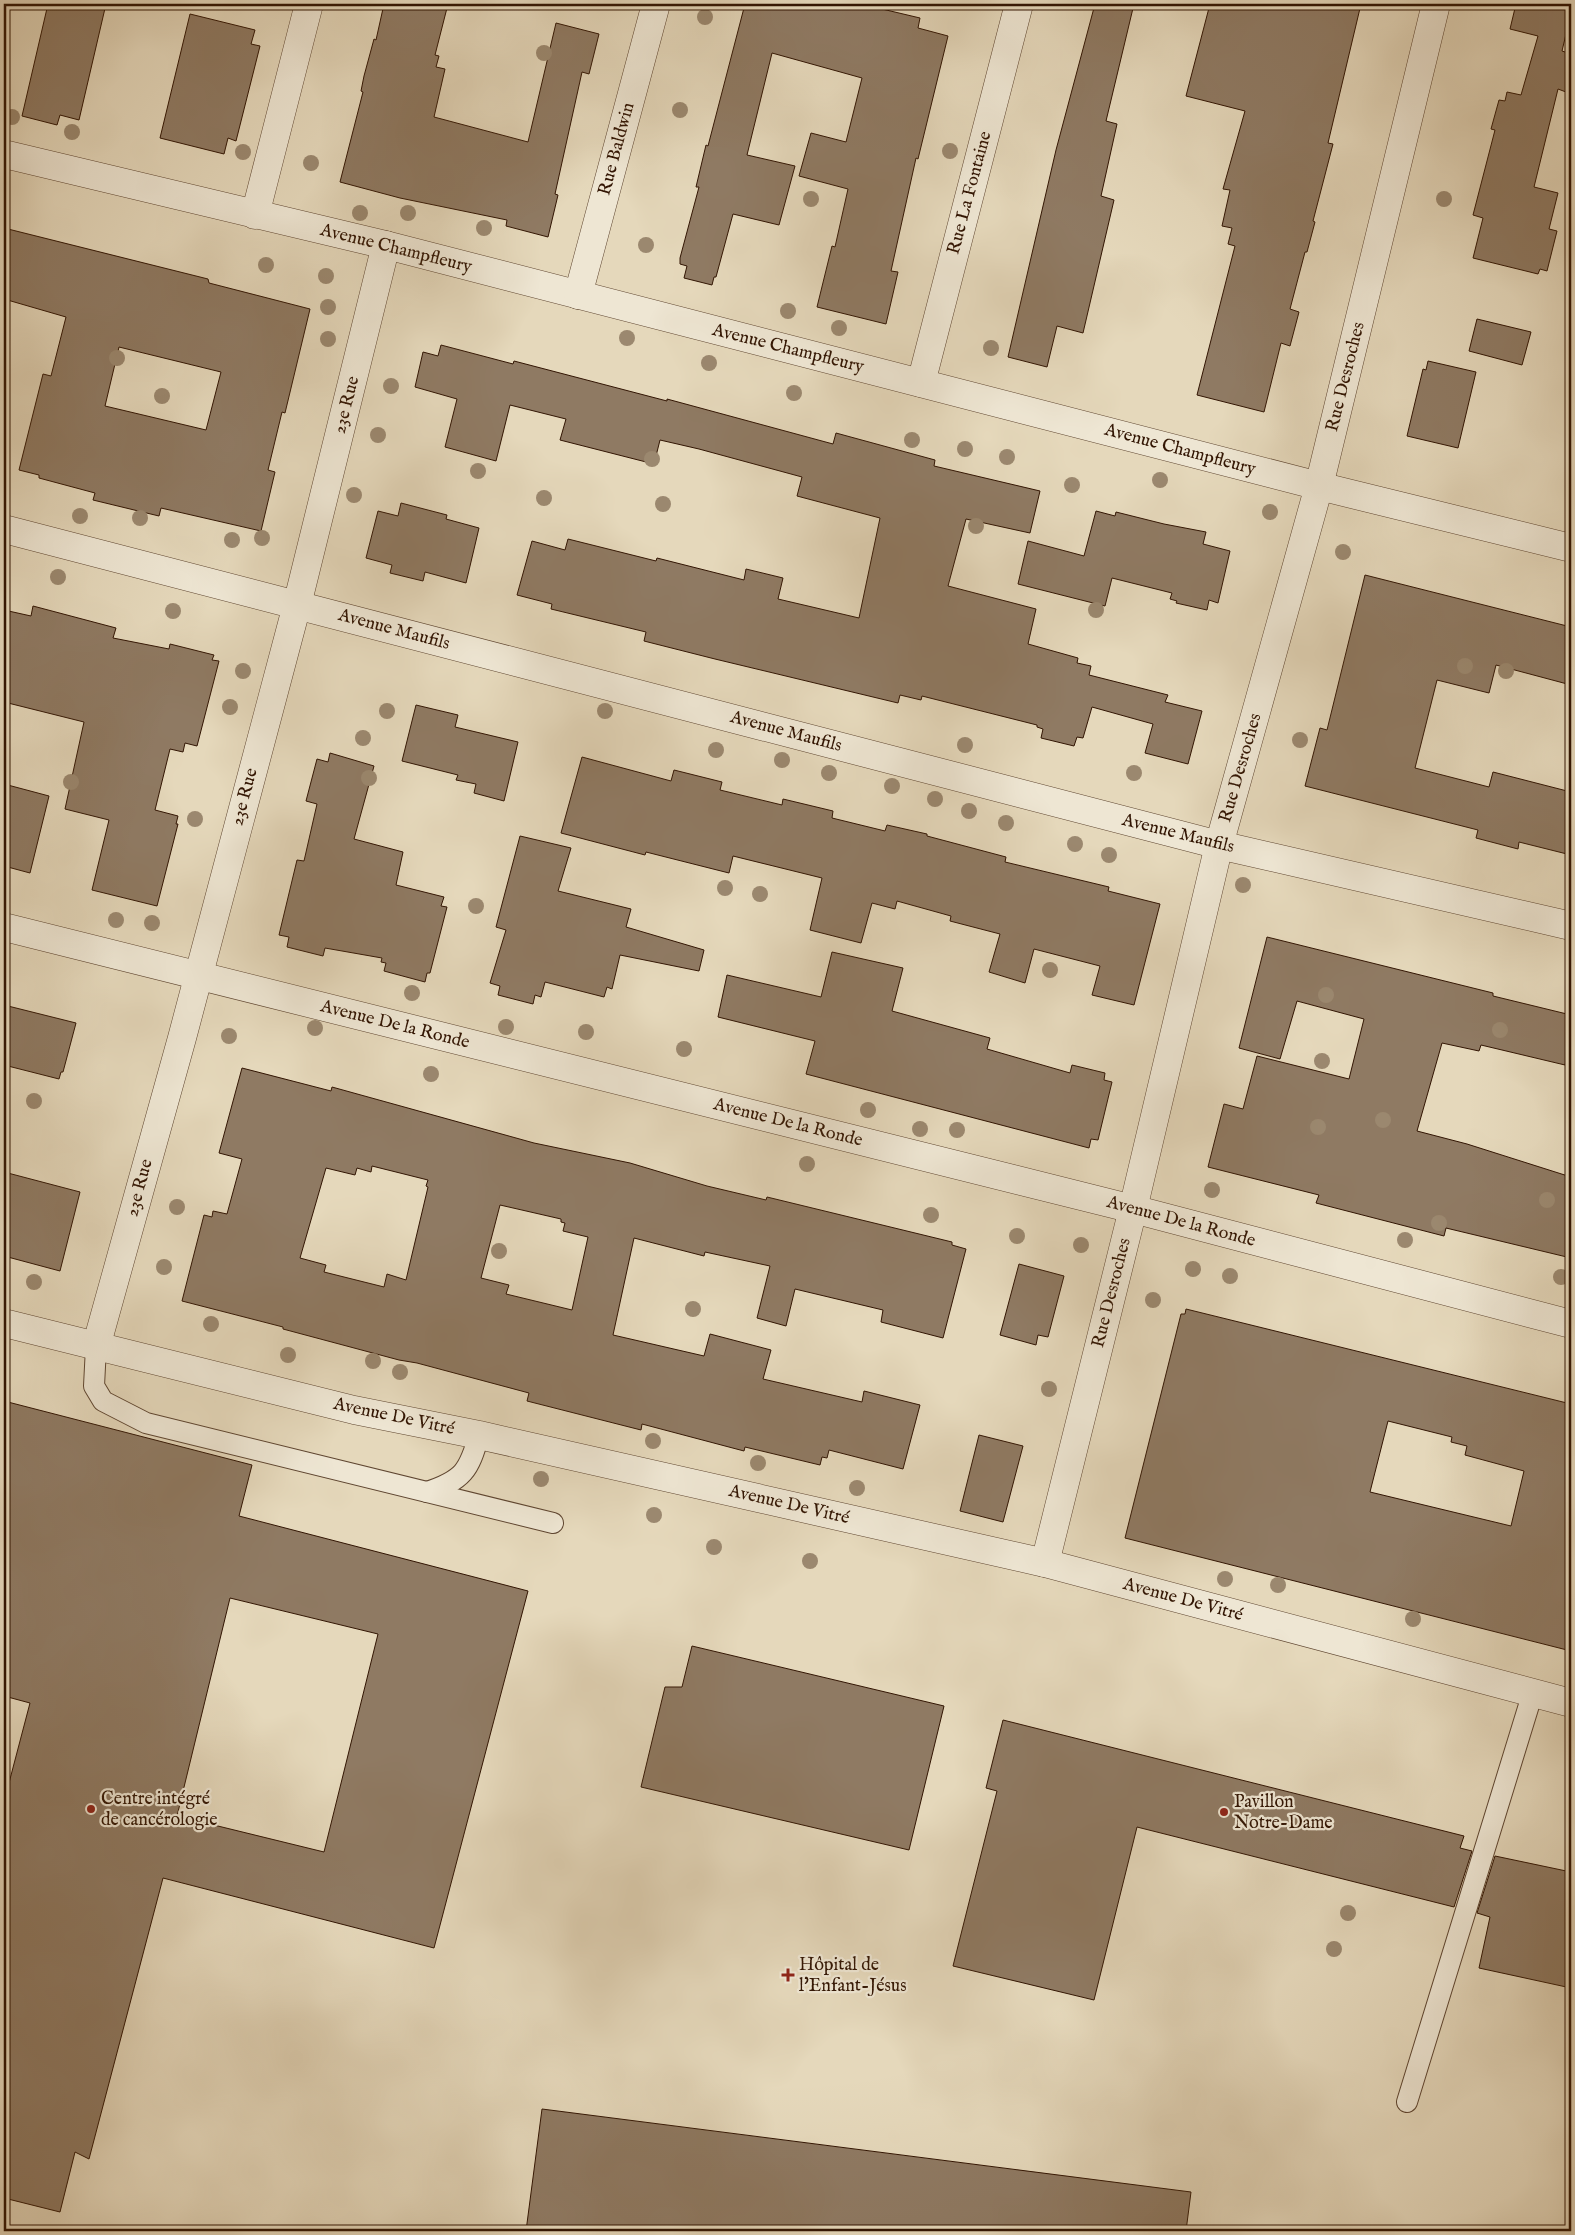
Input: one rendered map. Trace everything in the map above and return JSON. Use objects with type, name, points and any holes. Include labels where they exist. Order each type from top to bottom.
[{"type":"street","points":[[255,215],[309,4]]},
{"type":"street","name":"Rue Baldwin","points":[[578,295],[656,4]]},
{"type":"street","name":"Rue La Fontaine","points":[[921,383],[1019,4]]},
{"type":"street","name":"Rue Desroches","points":[[1045,1563],[1133,1209],[1219,845],[1320,486],[1436,4]]},
{"type":"street","name":"Avenue Champfleury","points":[[4,154],[386,245],[1320,486],[1571,548]]},
{"type":"street","name":"23e Rue","points":[[96,1347],[297,605],[386,245]]},
{"type":"street","name":"Avenue Maufils","points":[[4,529],[1219,845],[1571,926]]},
{"type":"street","name":"Avenue De la Ronde","points":[[4,927],[1133,1209],[1571,1324]]},
{"type":"street","name":"Avenue De Vitré","points":[[4,1323],[354,1410],[478,1434],[1045,1563],[1571,1703]]},
{"type":"lane","points":[[96,1347],[94,1386],[103,1401],[146,1423],[553,1523]]},
{"type":"lane","points":[[427,1492],[448,1485],[466,1471],[478,1434]]},
{"type":"lane","points":[[1407,2102],[1533,1692]]},
{"type":"building","points":[[48,4],[106,4],[79,120],[60,115],[57,125],[22,116]]},
{"type":"building","points":[[384,4],[448,4],[435,55],[439,56],[436,67],[445,69],[434,117],[528,142],[556,23],[599,34],[589,74],[582,72],[555,194],[558,195],[548,237],[506,226],[507,220],[400,198],[340,182],[363,92],[361,91],[364,76],[374,39],[376,40]]},
{"type":"building","points":[[745,4],[861,4],[920,18],[918,28],[948,36],[918,159],[916,158],[891,271],[898,272],[886,324],[817,307],[832,246],[835,247],[848,189],[799,176],[811,133],[846,142],[862,78],[772,53],[747,155],[795,166],[779,225],[733,214],[716,277],[714,277],[712,285],[684,278],[687,266],[680,264],[680,258],[699,187],[696,187],[706,145],[708,146]]},
{"type":"building","points":[[1095,4],[1134,4],[1106,121],[1117,124],[1101,196],[1114,200],[1083,333],[1057,326],[1047,367],[1008,357],[1056,150]]},
{"type":"building","points":[[1210,4],[1361,4],[1328,143],[1333,144],[1313,221],[1315,222],[1290,309],[1299,312],[1290,346],[1281,343],[1264,412],[1197,395],[1235,246],[1228,244],[1232,228],[1222,226],[1230,190],[1223,189],[1245,111],[1186,96]]},
{"type":"building","points":[[1516,4],[1571,4],[1571,13],[1562,51],[1571,54],[1571,72],[1566,92],[1558,89],[1534,187],[1558,193],[1549,229],[1557,231],[1547,271],[1540,269],[1538,274],[1473,258],[1483,218],[1473,215],[1495,130],[1491,129],[1499,100],[1505,101],[1507,92],[1521,95],[1538,36],[1510,29]]},
{"type":"building","points":[[190,14],[255,30],[251,44],[260,46],[236,141],[228,138],[224,154],[160,138]]},
{"type":"building","points":[[4,228],[208,279],[209,283],[310,309],[285,413],[282,412],[268,470],[275,472],[261,531],[161,508],[159,516],[93,500],[95,493],[39,478],[39,475],[19,470],[43,374],[51,376],[66,317],[4,299]],"holes":[[[119,347],[221,372],[206,430],[105,406]]]},
{"type":"building","points":[[1477,319],[1531,332],[1522,365],[1469,351]]},
{"type":"building","points":[[441,345],[513,364],[514,361],[667,401],[667,399],[833,444],[836,433],[935,460],[934,466],[1040,491],[1030,533],[966,519],[948,586],[1036,609],[1028,644],[1078,658],[1077,663],[1091,666],[1089,675],[1168,695],[1165,702],[1202,711],[1188,764],[1145,753],[1153,724],[1092,707],[1083,738],[1077,737],[1074,746],[1041,738],[1043,729],[1037,727],[1037,725],[922,696],[921,700],[900,695],[898,703],[644,641],[646,632],[551,609],[552,604],[517,595],[532,541],[565,550],[568,539],[656,561],[657,558],[744,580],[746,569],[783,578],[778,599],[859,618],[880,518],[797,496],[802,477],[699,449],[660,440],[654,464],[560,440],[566,419],[510,405],[496,461],[445,447],[457,399],[415,387],[423,352],[438,356]]},
{"type":"building","points":[[1428,361],[1476,372],[1458,448],[1407,436],[1423,369],[1426,370]]},
{"type":"building","points":[[401,503],[447,515],[446,519],[479,528],[466,583],[425,572],[423,581],[390,573],[392,565],[366,558],[378,511],[398,516]]},
{"type":"building","points":[[1096,511],[1115,516],[1116,512],[1206,532],[1203,544],[1230,551],[1218,603],[1209,600],[1207,610],[1176,603],[1177,601],[1170,599],[1172,593],[1112,578],[1105,606],[1018,584],[1028,541],[1084,556]]},
{"type":"building","points":[[1365,575],[1571,627],[1571,685],[1496,665],[1489,693],[1437,680],[1415,768],[1489,787],[1493,772],[1571,792],[1571,855],[1519,842],[1518,849],[1476,838],[1478,830],[1305,786],[1320,728],[1327,730]]},
{"type":"building","points":[[33,606],[116,628],[113,638],[169,649],[170,644],[214,655],[212,660],[219,661],[197,746],[185,743],[183,752],[170,749],[155,810],[178,816],[176,824],[178,824],[157,906],[92,890],[109,820],[65,809],[84,722],[4,702],[4,610],[31,616]]},
{"type":"building","points":[[416,705],[458,715],[455,727],[518,742],[504,801],[474,793],[476,784],[456,780],[458,775],[402,761]]},
{"type":"building","points":[[330,753],[374,766],[354,839],[403,852],[396,885],[444,897],[441,906],[447,907],[430,973],[427,973],[425,982],[384,971],[386,963],[381,962],[382,958],[325,948],[323,956],[287,947],[289,937],[279,935],[297,860],[304,861],[317,804],[306,801],[317,759],[328,762]]},
{"type":"building","points":[[582,757],[671,781],[674,770],[722,782],[720,790],[782,805],[783,799],[833,811],[832,818],[885,831],[887,825],[927,834],[927,836],[1006,857],[1005,862],[1109,887],[1108,891],[1160,904],[1134,1005],[1092,995],[1100,966],[1034,949],[1025,983],[989,972],[1000,934],[950,921],[951,916],[897,901],[895,909],[872,903],[861,943],[810,930],[822,878],[733,856],[729,873],[646,852],[645,855],[561,833]]},
{"type":"building","points":[[4,784],[49,796],[30,873],[4,866]]},
{"type":"building","points":[[520,836],[571,848],[558,891],[631,909],[626,927],[704,950],[699,971],[620,955],[612,989],[607,987],[604,997],[545,982],[541,997],[535,995],[533,1004],[498,995],[500,986],[490,983],[506,930],[496,927]]},
{"type":"building","points":[[1267,937],[1493,993],[1493,996],[1571,1015],[1571,1040],[1565,1065],[1481,1045],[1479,1051],[1442,1043],[1417,1131],[1467,1144],[1571,1177],[1571,1258],[1446,1228],[1444,1236],[1316,1203],[1319,1195],[1208,1167],[1224,1104],[1243,1109],[1257,1056],[1349,1079],[1364,1019],[1297,1001],[1280,1059],[1239,1048]]},
{"type":"building","points":[[832,952],[903,968],[892,1011],[990,1038],[987,1049],[1070,1073],[1072,1065],[1105,1073],[1104,1080],[1112,1082],[1098,1140],[1091,1139],[1089,1148],[806,1074],[815,1041],[718,1017],[727,975],[821,997]]},
{"type":"building","points":[[8,1006],[76,1023],[63,1072],[61,1072],[59,1079],[4,1065],[4,1023]]},
{"type":"building","points":[[242,1068],[331,1091],[332,1087],[534,1143],[630,1163],[707,1186],[766,1200],[767,1197],[952,1242],[952,1245],[966,1249],[943,1338],[881,1322],[883,1310],[795,1289],[786,1326],[757,1318],[770,1266],[705,1252],[704,1256],[634,1238],[613,1335],[704,1356],[710,1334],[771,1350],[763,1379],[862,1402],[864,1391],[920,1405],[903,1469],[829,1450],[827,1458],[822,1457],[820,1465],[745,1447],[744,1451],[642,1424],[641,1430],[527,1401],[529,1393],[182,1301],[204,1215],[212,1217],[213,1211],[227,1214],[242,1159],[219,1153]],"holes":[[[372,1166],[428,1180],[426,1186],[428,1187],[406,1280],[387,1274],[384,1287],[324,1272],[326,1265],[300,1258],[326,1168],[355,1175],[357,1168],[371,1172]],[[500,1205],[561,1219],[561,1222],[565,1223],[563,1231],[588,1237],[572,1310],[506,1294],[509,1285],[481,1278]]]},
{"type":"building","points":[[4,1172],[80,1192],[60,1271],[4,1256]]},
{"type":"building","points":[[1019,1264],[1064,1276],[1048,1337],[1038,1335],[1036,1345],[1000,1335]]},
{"type":"building","points":[[1186,1309],[1571,1404],[1571,1651],[1125,1538],[1181,1314],[1185,1314]],"holes":[[[1388,1421],[1452,1437],[1451,1442],[1467,1446],[1465,1455],[1524,1471],[1511,1526],[1370,1492]]]},
{"type":"building","name":"Centre intégré de cancérologie","points":[[4,1401],[252,1465],[239,1516],[528,1591],[434,1948],[163,1878],[89,2159],[75,2152],[60,2212],[4,2198],[4,1802],[30,1703],[4,1696]],"holes":[[[230,1598],[378,1634],[324,1852],[177,1816]]]},
{"type":"building","points":[[979,1435],[1023,1446],[1003,1522],[960,1511]]},
{"type":"building","points":[[692,1646],[944,1706],[909,1850],[641,1787],[665,1687],[682,1687]]},
{"type":"building","points":[[1003,1720],[1464,1836],[1460,1848],[1472,1851],[1454,1907],[1137,1827],[1094,2000],[953,1966],[997,1791],[986,1788]]},
{"type":"building","points":[[1495,1856],[1571,1872],[1571,1988],[1479,1968],[1490,1917],[1477,1913]]},
{"type":"building","points":[[542,2109],[1191,2192],[1186,2231],[526,2231]]},
{"type":"place","name":"Centre intégré de cancérologie","points":[[91,1809]]},
{"type":"place","name":"Pavillon Notre-Dame","points":[[1224,1812]]},
{"type":"place","name":"Hôpital de l'Enfant-Jésus","points":[[788,1975]]}]
